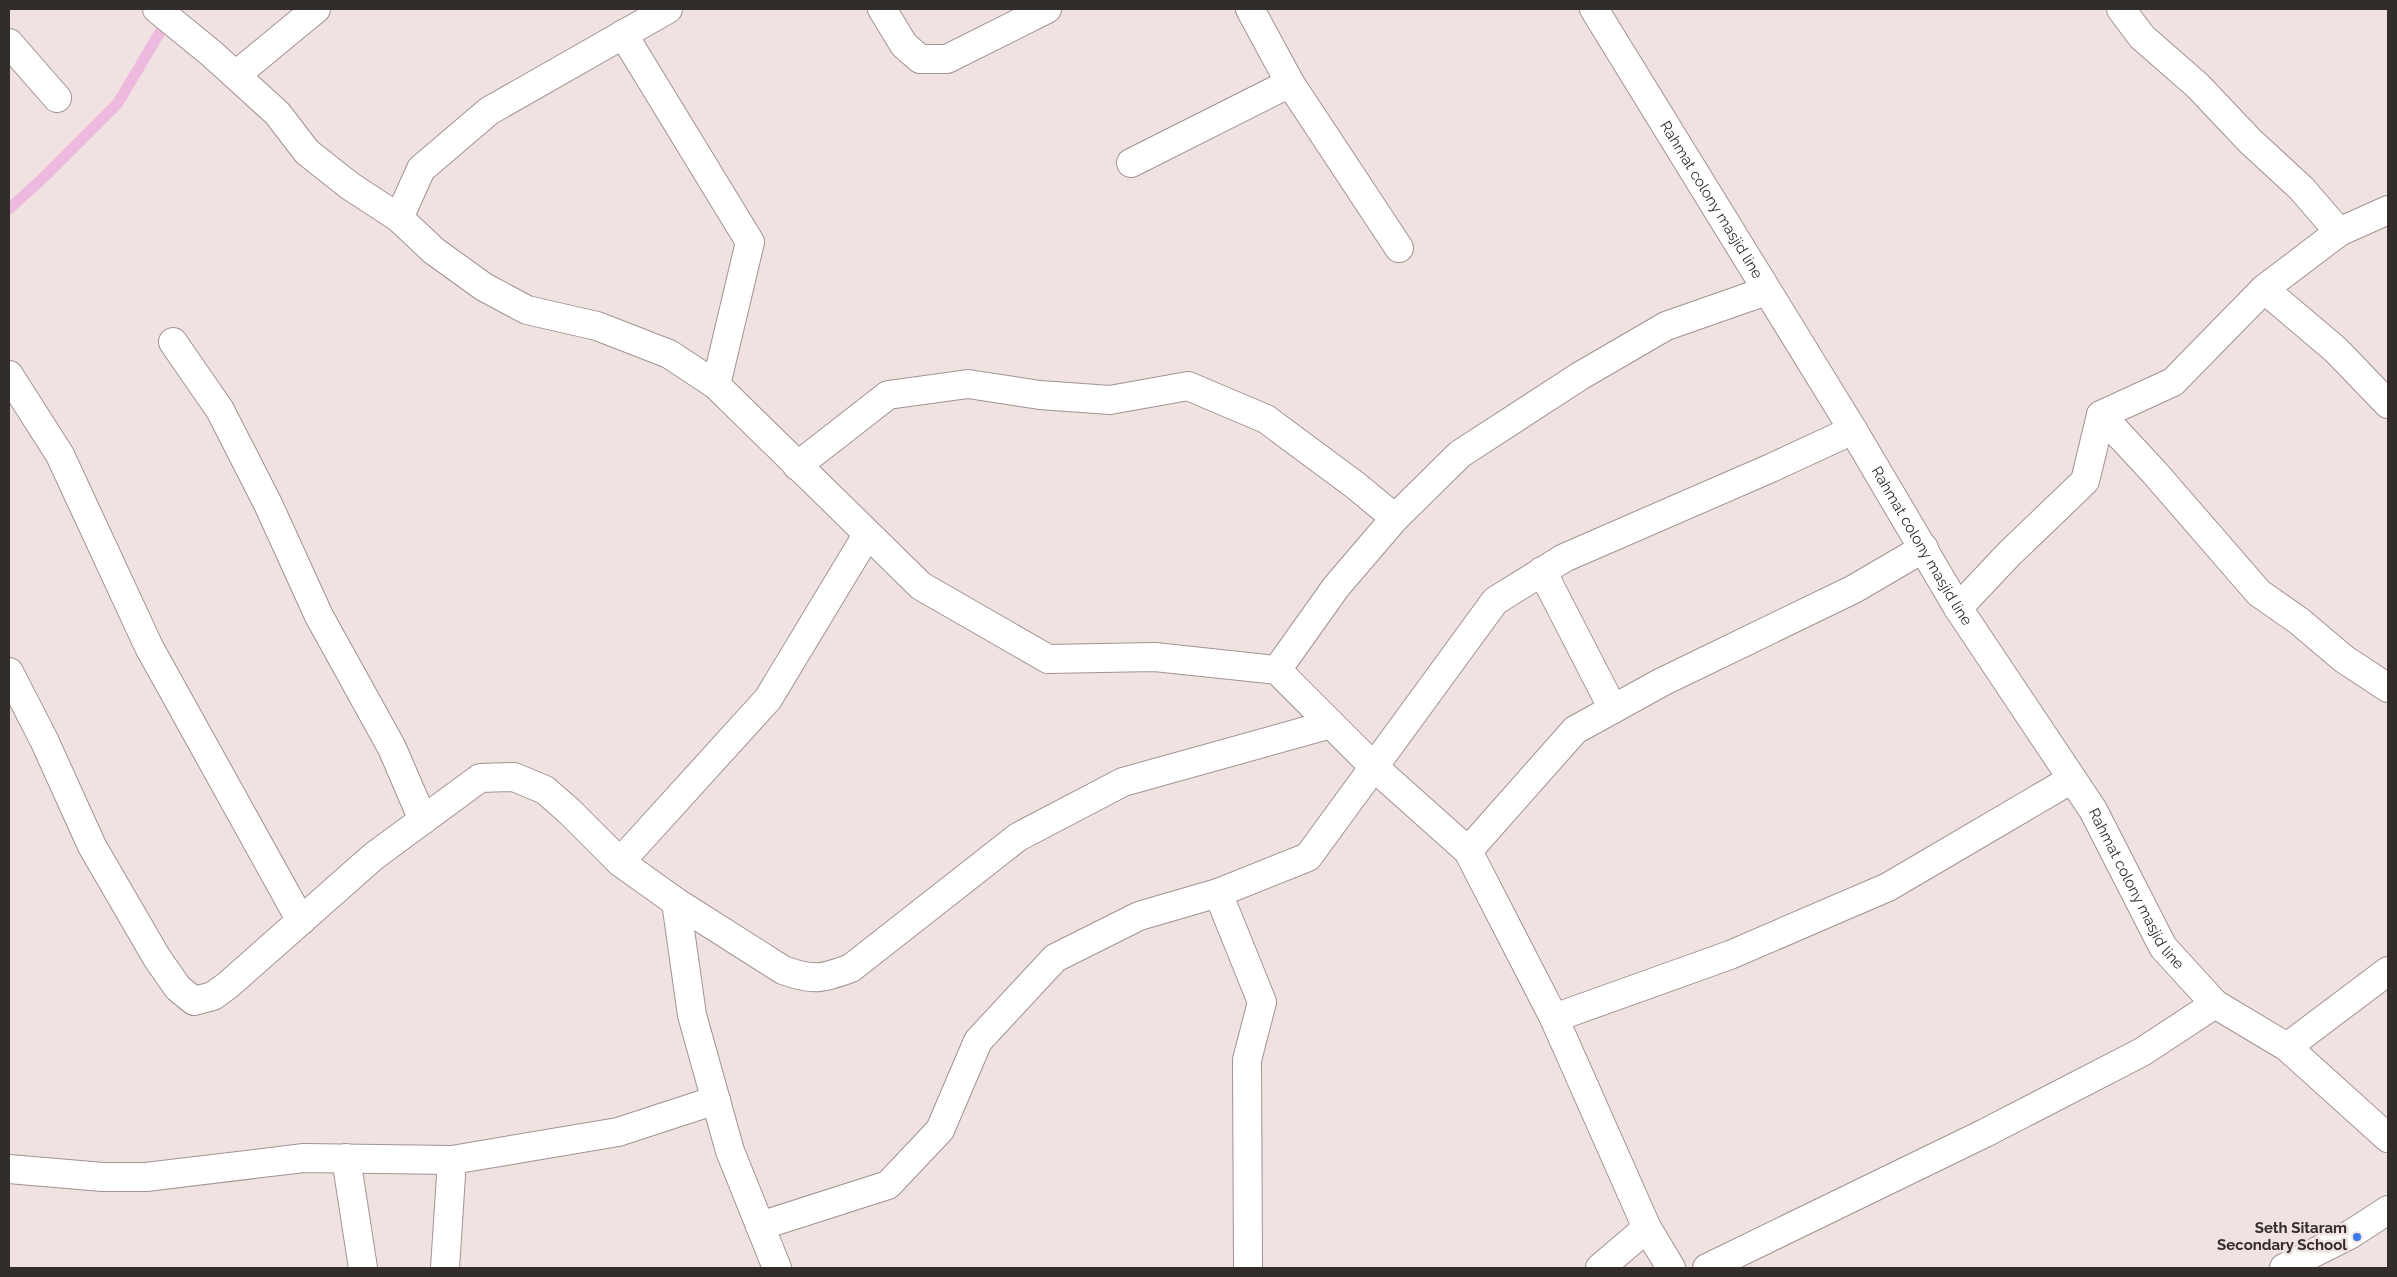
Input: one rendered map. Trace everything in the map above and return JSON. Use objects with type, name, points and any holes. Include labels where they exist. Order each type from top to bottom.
[{"type":"street","points":[[157,9],[212,54],[277,113],[308,152],[350,186],[399,218],[434,251],[484,287],[527,310],[597,326],[669,354],[716,384],[866,535],[921,586],[1048,659],[1156,657],[1277,670],[1374,767],[1468,851],[1554,1018],[1647,1228],[1671,1268]]},
{"type":"street","points":[[236,76],[316,9]]},
{"type":"street","points":[[399,218],[421,169],[489,111],[668,9]]},
{"type":"street","points":[[882,9],[904,45],[920,59],[947,59],[1047,9]]},
{"type":"street","points":[[1250,9],[1290,82],[1399,248]]},
{"type":"street","name":"Rahmat colony masjid line","points":[[1594,9],[1853,430],[1958,608],[2093,810],[2163,946],[2215,1004],[2287,1047],[2388,1138]]},
{"type":"street","points":[[2121,9],[2142,37],[2198,86],[2250,141],[2301,188],[2339,232]]},
{"type":"street","points":[[623,34],[750,242],[716,384]]},
{"type":"street","points":[[9,43],[57,98]]},
{"type":"street","points":[[1130,163],[1290,82]]},
{"type":"street","points":[[2101,415],[2173,382],[2264,289],[2339,232],[2387,212]]},
{"type":"street","points":[[2264,289],[2336,350],[2388,404]]},
{"type":"street","points":[[1277,670],[1336,587],[1395,518],[1460,454],[1580,376],[1666,326],[1766,291]]},
{"type":"street","points":[[173,342],[220,410],[268,504],[319,616],[392,748],[423,820]]},
{"type":"street","points":[[9,375],[60,455],[149,647],[301,921]]},
{"type":"street","points":[[797,466],[888,395],[968,384],[1040,395],[1110,400],[1188,386],[1266,419],[1355,485],[1395,518]]},
{"type":"street","points":[[1958,608],[2009,554],[2086,481],[2101,415]]},
{"type":"street","points":[[2101,415],[2154,472],[2259,593],[2299,621],[2344,659],[2388,688]]},
{"type":"street","points":[[760,1226],[888,1186],[940,1130],[978,1040],[1055,958],[1139,916],[1218,893],[1308,857],[1495,601],[1564,558],[1771,468],[1853,430]]},
{"type":"street","points":[[620,862],[768,699],[866,535]]},
{"type":"street","points":[[1468,851],[1575,730],[1662,682],[1854,590],[1924,548]]},
{"type":"street","points":[[1542,572],[1612,709]]},
{"type":"street","points":[[9,672],[44,740],[92,846],[157,958],[178,988],[194,1001],[214,996],[374,856],[480,778],[514,777],[545,790],[620,862],[676,902],[783,970],[800,976],[824,978],[850,968],[1018,837],[1123,782],[1331,724]]},
{"type":"street","points":[[1554,1018],[1730,955],[1888,887],[2072,779]]},
{"type":"street","points":[[1218,893],[1262,1002],[1247,1060],[1248,1268]]},
{"type":"street","points":[[676,902],[692,1015],[730,1150],[778,1268]]},
{"type":"street","points":[[2287,1047],[2388,971]]},
{"type":"street","points":[[1706,1268],[1985,1133],[2142,1052],[2215,1004]]},
{"type":"street","points":[[9,1169],[103,1177],[146,1177],[304,1158],[452,1160],[618,1132],[716,1100]]},
{"type":"street","points":[[346,1158],[363,1268]]},
{"type":"street","points":[[445,1268],[452,1160]]},
{"type":"street","points":[[2284,1268],[2351,1234],[2388,1210]]},
{"type":"street","points":[[1600,1268],[1647,1228]]},
{"type":"waterway","points":[[9,209],[118,103],[169,17]]},
{"type":"place","name":"Seth Sitaram Secondary School","points":[[2357,1237]]}]
